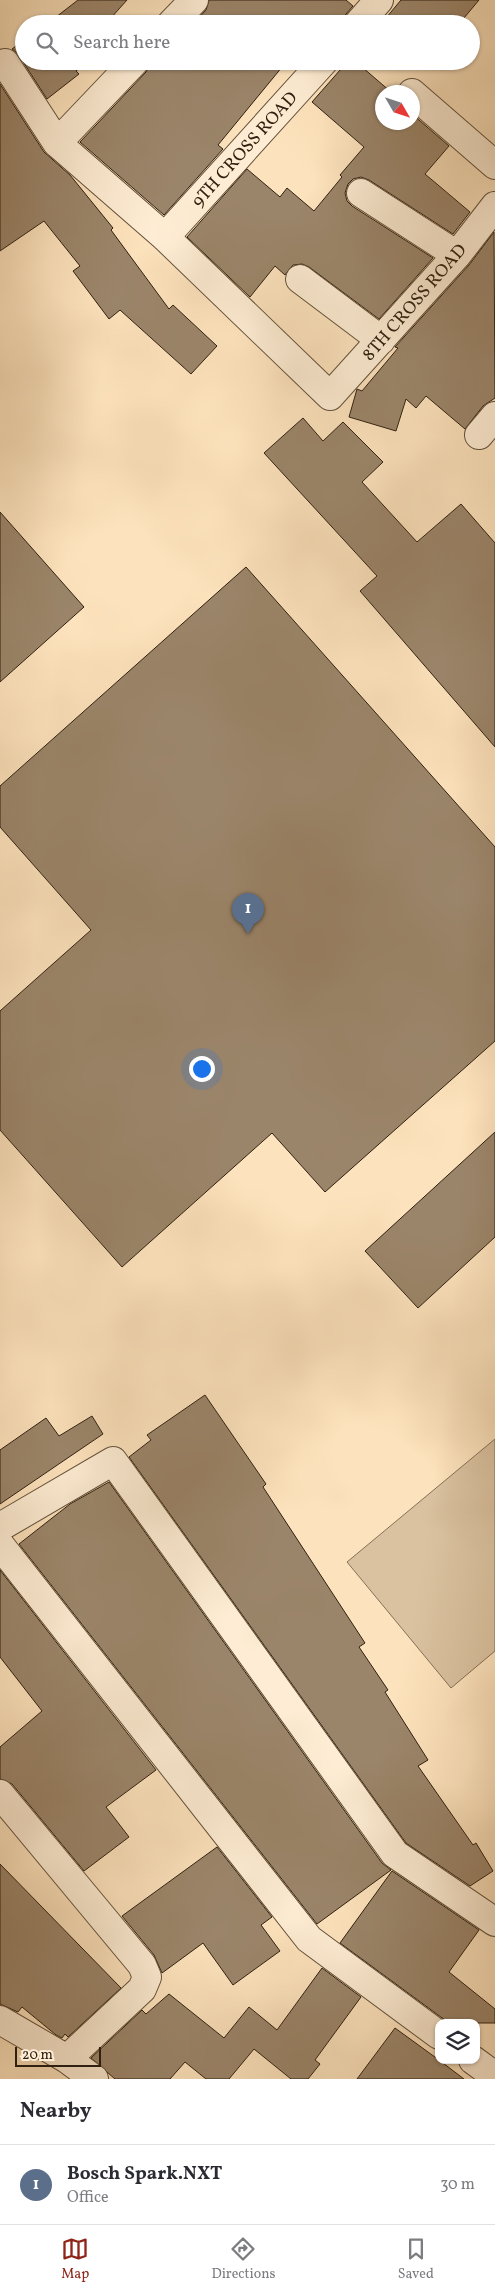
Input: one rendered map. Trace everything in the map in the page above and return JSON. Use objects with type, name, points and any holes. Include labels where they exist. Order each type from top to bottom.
[{"type":"street","points":[[180,15],[194,0]]},
{"type":"street","points":[[366,15],[379,0]]},
{"type":"street","points":[[5,63],[58,143],[165,237]]},
{"type":"street","points":[[58,143],[127,70]]},
{"type":"street","name":"9TH CROSS ROAD","points":[[165,237],[316,70]]},
{"type":"street","points":[[420,99],[495,164]]},
{"type":"street","points":[[361,193],[457,255]]},
{"type":"street","name":"8TH CROSS ROAD","points":[[165,237],[330,396],[457,255],[495,206]]},
{"type":"street","points":[[300,280],[381,340]]},
{"type":"street","points":[[0,1527],[113,1461],[395,1854],[495,1922]]},
{"type":"street","points":[[0,1545],[309,1939],[435,2032]]},
{"type":"street","points":[[0,1794],[142,1965],[147,1977],[142,1989],[67,2059]]},
{"type":"street","points":[[0,2020],[67,2059],[94,2079]]},
{"type":"street","points":[[478,2064],[495,2076]]},
{"type":"shaded area","points":[[495,1439],[495,1651],[451,1688],[347,1562]]},
{"type":"building","points":[[78,0],[127,0],[114,15],[59,15]]},
{"type":"building","points":[[209,0],[346,0],[353,6],[346,15],[201,15],[206,10]]},
{"type":"building","points":[[401,0],[479,0],[466,15],[388,15]]},
{"type":"building","points":[[28,70],[77,70],[76,71],[79,74],[47,99]]},
{"type":"building","points":[[147,70],[280,70],[218,145],[223,149],[164,215],[80,142]]},
{"type":"building","points":[[340,70],[365,70],[383,85],[375,85],[375,130],[420,130],[420,121],[449,146],[425,174],[470,212],[453,234],[369,180],[361,177],[353,179],[348,184],[345,193],[347,201],[352,206],[433,258],[379,319],[309,267],[302,264],[293,265],[285,275],[275,266],[250,297],[187,237],[247,169],[280,197],[287,188],[314,211],[342,177],[340,175],[364,147],[312,102]]},
{"type":"building","points":[[0,84],[44,152],[70,175],[113,228],[111,230],[169,309],[173,305],[217,346],[191,374],[120,310],[109,319],[73,271],[80,266],[44,221],[0,251]]},
{"type":"building","points":[[494,232],[495,398],[483,406],[465,429],[426,396],[416,408],[406,399],[396,431],[349,417],[357,389],[362,391],[398,348],[395,347],[469,265]]},
{"type":"building","points":[[303,418],[323,441],[343,422],[383,462],[362,482],[417,542],[461,504],[495,543],[495,747],[360,591],[377,576],[264,453]]},
{"type":"building","points":[[0,512],[84,607],[0,682]]},
{"type":"building","points":[[246,567],[495,847],[495,1041],[325,1192],[272,1133],[122,1267],[0,1130],[0,1011],[91,930],[0,827],[0,786]]},
{"type":"building","points":[[495,1132],[495,1237],[418,1308],[365,1251]]},
{"type":"building","points":[[205,1395],[266,1484],[263,1487],[365,1643],[359,1647],[388,1690],[385,1692],[428,1760],[418,1766],[473,1845],[476,1843],[493,1871],[470,1886],[406,1843],[129,1457],[151,1440],[147,1435]]},
{"type":"building","points":[[92,1416],[103,1434],[0,1504],[0,1450],[46,1418],[59,1436]]},
{"type":"building","points":[[109,1482],[382,1863],[391,1870],[317,1924],[19,1544],[70,1504]]},
{"type":"building","points":[[0,1570],[156,1770],[106,1807],[129,1837],[84,1871],[12,1784],[0,1779],[0,1747],[42,1711],[0,1657]]},
{"type":"building","points":[[217,1847],[272,1917],[261,1925],[280,1951],[233,1985],[203,1943],[162,1973],[154,1955],[122,1916]]},
{"type":"building","points":[[0,1864],[121,1988],[68,2037],[65,2034],[62,2038],[56,2035],[22,2007],[18,2012],[0,2004]]},
{"type":"building","points":[[392,1871],[479,1930],[449,1972],[495,2009],[495,2023],[480,2023],[480,2019],[444,2019],[340,1943]]},
{"type":"building","points":[[322,1968],[361,1997],[315,2060],[320,2064],[308,2079],[291,2079],[254,2049],[229,2079],[206,2079],[185,2062],[170,2079],[115,2079],[91,2058],[142,2010],[146,2014],[169,1994],[224,2038],[249,2007],[277,2030]]},
{"type":"building","points":[[395,2028],[435,2057],[435,2064],[444,2064],[464,2079],[357,2079]]},
{"type":"place","name":"Bosch Spark.NXT","points":[[248,934]]}]
